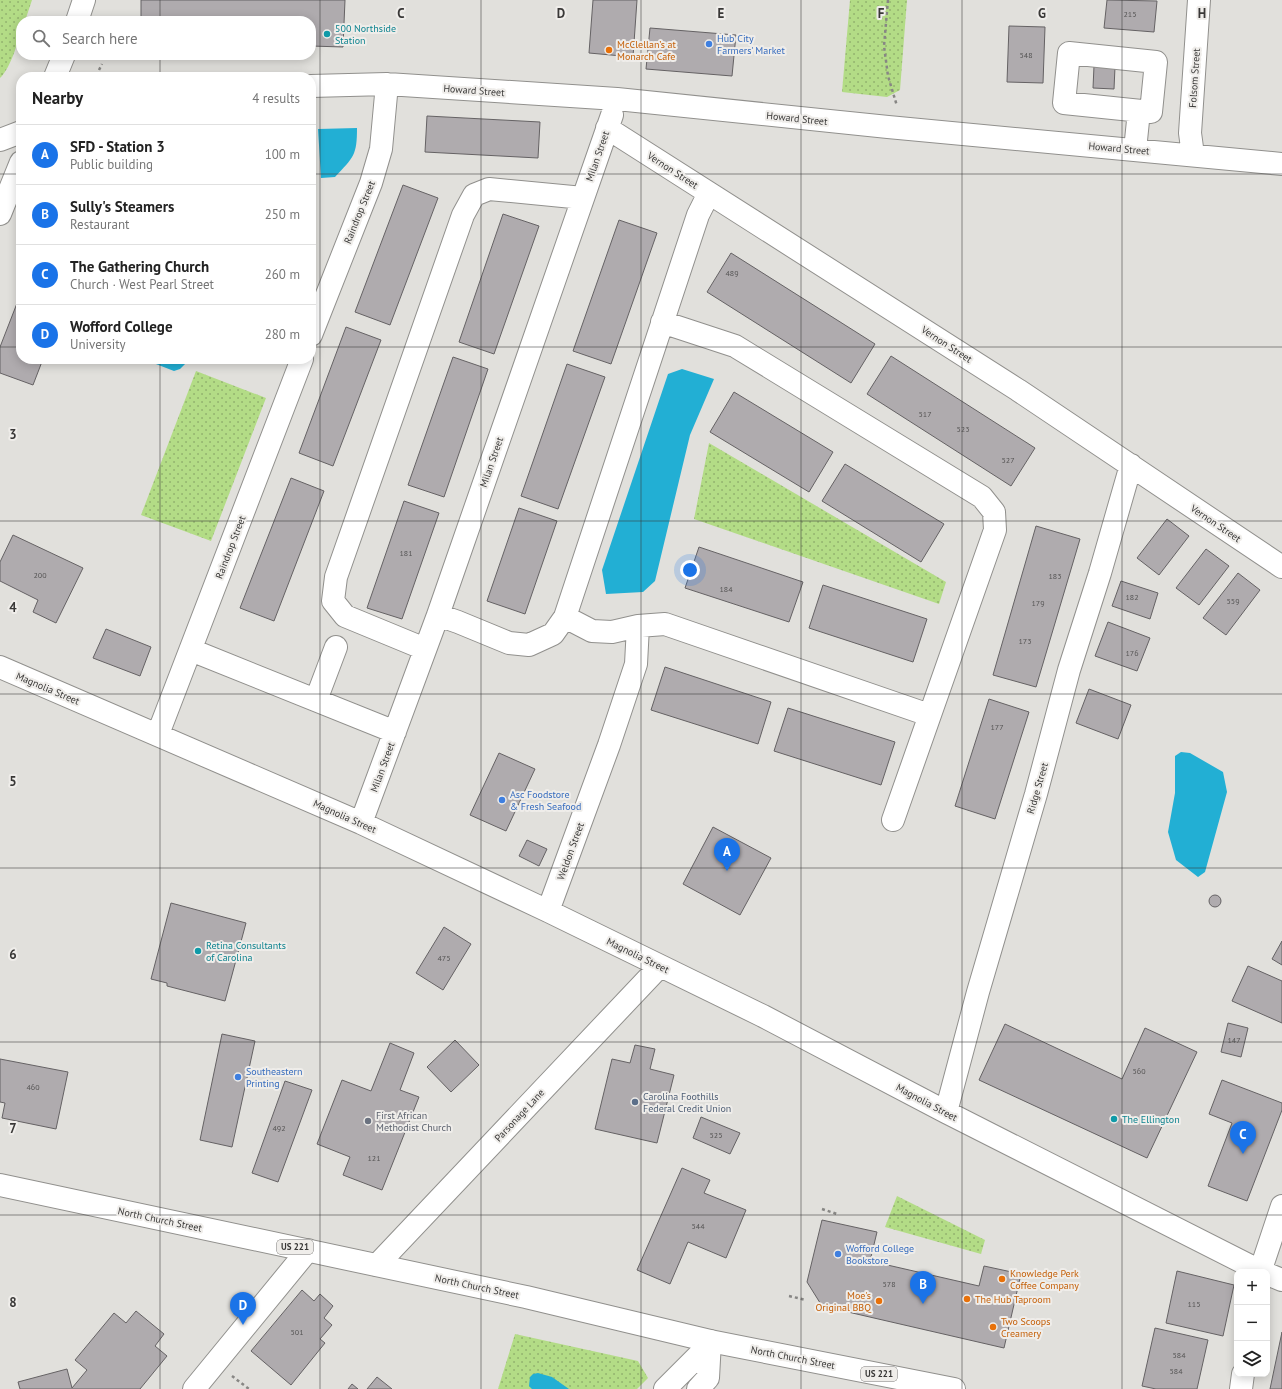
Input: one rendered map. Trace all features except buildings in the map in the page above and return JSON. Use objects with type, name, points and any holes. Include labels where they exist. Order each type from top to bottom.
[{"type":"street","points":[[79,16],[84,0]]},
{"type":"street","name":"Folsom Street","points":[[1193,155],[1190,133],[1199,0]]},
{"type":"street","points":[[1069,53],[1156,62],[1151,112],[1139,111],[1064,103],[1069,53]]},
{"type":"street","points":[[57,72],[62,60]]},
{"type":"street","name":"Howard Street","points":[[316,86],[387,84],[617,99],[888,127],[1282,164]]},
{"type":"street","name":"Raindrop Street","points":[[316,322],[371,183],[381,149],[387,84]]},
{"type":"street","name":"Milan Street","points":[[361,823],[438,615],[617,99]]},
{"type":"street","points":[[1134,150],[1139,111]]},
{"type":"street","name":"Vernon Street","points":[[607,128],[987,370],[1282,567]]},
{"type":"street","points":[[0,140],[16,134]]},
{"type":"street","points":[[0,214],[16,174]]},
{"type":"street","points":[[425,649],[344,616],[333,601],[336,577],[423,328],[463,215],[474,195],[489,189],[583,198]]},
{"type":"street","points":[[438,615],[509,643],[529,645],[553,634],[565,617],[698,215],[709,193]]},
{"type":"street","points":[[662,322],[736,346],[982,497],[994,512],[995,530],[893,820]]},
{"type":"street","name":"Raindrop Street","points":[[158,734],[300,364]]},
{"type":"street","name":"Ridge Street","points":[[946,1112],[978,992],[1036,794],[1069,670],[1100,573],[1131,466]]},
{"type":"street","points":[[565,617],[592,631],[612,632],[638,626],[666,624],[929,715]]},
{"type":"street","name":"Weldon Street","points":[[548,911],[609,745],[636,664],[638,626]]},
{"type":"street","points":[[316,700],[336,647]]},
{"type":"street","points":[[191,650],[394,732]]},
{"type":"street","name":"Magnolia Street","points":[[0,667],[361,823],[548,911],[763,1016],[946,1112],[1257,1269]]},
{"type":"street","name":"Parsonage Lane","points":[[377,1265],[660,966]]},
{"type":"street","name":"North Church Street","points":[[0,1185],[595,1312],[710,1340],[954,1389]]},
{"type":"street","points":[[1264,1269],[1282,1206]]},
{"type":"street","points":[[194,1389],[308,1250]]},
{"type":"street","name":"Magnolia Street","points":[[1270,1275],[1282,1280]]},
{"type":"street","points":[[665,1389],[699,1355],[710,1340]]},
{"type":"street","points":[[698,1389],[708,1378],[710,1340]]},
{"type":"street","points":[[1241,1389],[1243,1377]]},
{"type":"path","points":[[888,0],[884,46],[888,76],[898,109]]},
{"type":"path","points":[[99,70],[102,64]]},
{"type":"path","points":[[822,1208],[837,1214]]},
{"type":"path","points":[[789,1296],[806,1300]]},
{"type":"green space","points":[[0,0],[32,0],[27,16],[16,16],[16,46],[8,67],[0,78]]},
{"type":"green space","points":[[850,0],[907,0],[900,90],[887,97],[842,92]]},
{"type":"green space","points":[[196,371],[266,398],[211,541],[141,515]]},
{"type":"green space","points":[[709,443],[946,582],[939,604],[694,519]]},
{"type":"green space","points":[[897,1196],[985,1240],[981,1254],[885,1227]]},
{"type":"green space","points":[[515,1334],[638,1361],[648,1378],[637,1389],[498,1389]]},
{"type":"water","points":[[357,128],[355,150],[350,160],[335,177],[321,178],[318,129]]},
{"type":"water","points":[[156,364],[185,364],[180,369],[174,371]]},
{"type":"water","points":[[682,369],[714,379],[690,435],[655,581],[643,592],[606,594],[602,570],[668,374]]},
{"type":"water","points":[[1181,752],[1190,753],[1223,772],[1227,792],[1205,872],[1198,877],[1176,860],[1168,832],[1175,793],[1175,756]]},
{"type":"water","points":[[538,1373],[552,1377],[569,1389],[532,1389],[529,1386],[530,1377],[533,1374]]},
{"type":"place","name":"500 Northside Station","points":[[327,34]]},
{"type":"place","name":"Hub City Farmers' Market","points":[[709,44]]},
{"type":"place","name":"McClellan’s at Monarch Cafe","points":[[609,50]]},
{"type":"place","name":"Asc Foodstore & Fresh Seafood","points":[[502,800]]},
{"type":"place","name":"SFD - Station 3","points":[[727,871]]},
{"type":"place","name":"Retina Consultants of Carolina","points":[[198,951]]},
{"type":"place","name":"Southeastern Printing","points":[[238,1077]]},
{"type":"place","name":"Carolina Foothills Federal Credit Union","points":[[635,1102]]},
{"type":"place","name":"The Ellington","points":[[1114,1119]]},
{"type":"place","name":"First African Methodist Church","points":[[368,1121]]},
{"type":"place","name":"The Gathering Church","points":[[1243,1154]]},
{"type":"place","name":"Wofford College Bookstore","points":[[838,1254]]},
{"type":"place","name":"Knowledge Perk Coffee Company","points":[[1002,1279]]},
{"type":"place","name":"The Hub Taproom","points":[[967,1299]]},
{"type":"place","name":"Moe's Original BBQ","points":[[879,1301]]},
{"type":"place","name":"Sully's Steamers","points":[[923,1304]]},
{"type":"place","name":"Wofford College","points":[[243,1325]]},
{"type":"place","name":"Two Scoops Creamery","points":[[993,1327]]}]
